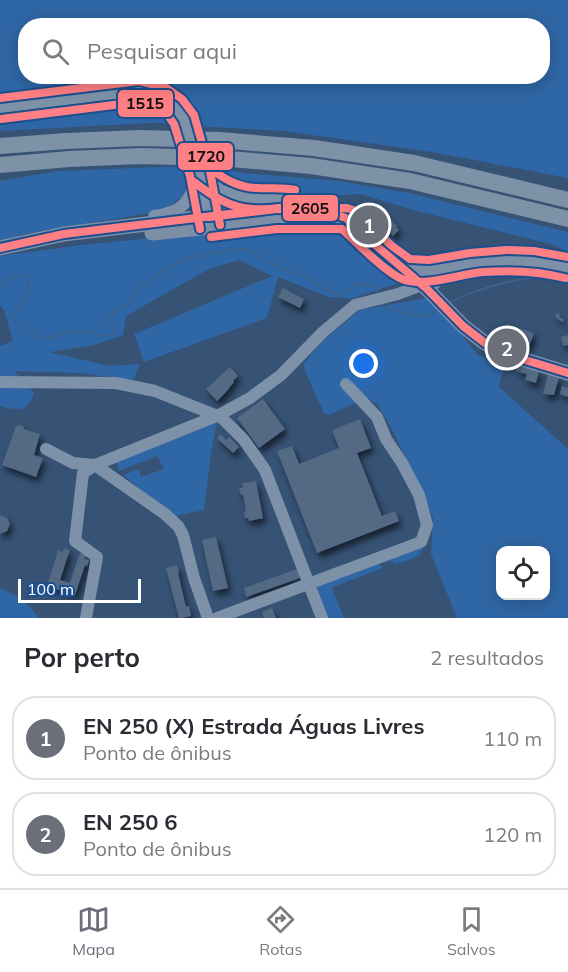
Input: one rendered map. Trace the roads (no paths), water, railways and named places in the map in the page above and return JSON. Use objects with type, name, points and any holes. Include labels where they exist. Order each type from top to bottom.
[{"type":"highway","points":[[0,146],[140,138],[219,140],[314,148],[414,163],[568,200]]},
{"type":"highway","points":[[0,165],[140,156],[219,158],[311,166],[410,182],[568,219]]},
{"type":"main road","points":[[6,247],[209,222],[278,208],[318,209],[346,218],[478,337],[502,353],[568,373]]},
{"type":"main road","points":[[6,247],[63,234],[209,222]]},
{"type":"main road","points":[[404,269],[432,269],[489,261],[518,261]]},
{"type":"main road","points":[[427,289],[432,269]]},
{"type":"street","points":[[0,109],[139,91],[160,96],[174,106],[184,119],[200,174],[209,222]]},
{"type":"street","points":[[200,174],[220,190],[235,196],[253,199],[282,198],[325,206],[346,218]]},
{"type":"street","points":[[63,234],[111,223],[168,214],[181,208],[192,194],[200,174]]},
{"type":"street","points":[[86,618],[97,557],[75,541],[82,473],[95,465],[219,415],[250,398],[281,375],[356,304],[427,289],[442,278],[491,264],[518,261],[544,262],[568,268]]},
{"type":"street","points":[[0,382],[116,383],[155,391],[219,415],[244,440],[265,470],[322,618]]},
{"type":"street","points":[[217,618],[421,542],[427,525],[419,495],[386,439],[377,417],[346,384]]},
{"type":"street","points":[[45,449],[73,463],[95,465],[165,514],[178,526],[183,535],[194,578],[208,618]]},
{"type":"waterway","points":[[0,286],[15,277],[26,277],[29,282],[26,299],[13,317],[41,339],[54,337],[67,331],[111,335],[115,333],[111,319],[112,313],[127,307],[137,289],[169,267],[193,257],[233,250],[251,251],[339,296],[356,284],[375,286],[378,295]]},
{"type":"waterway","points":[[448,303],[508,282],[542,277],[557,278],[568,282]]},
{"type":"waterway","points":[[380,303],[388,309],[413,315],[429,315],[439,310]]},
{"type":"place","name":"EN 250 (X) Estrada Águas Livres","points":[[369,225]]},
{"type":"place","name":"EN 250 6","points":[[507,348]]}]
